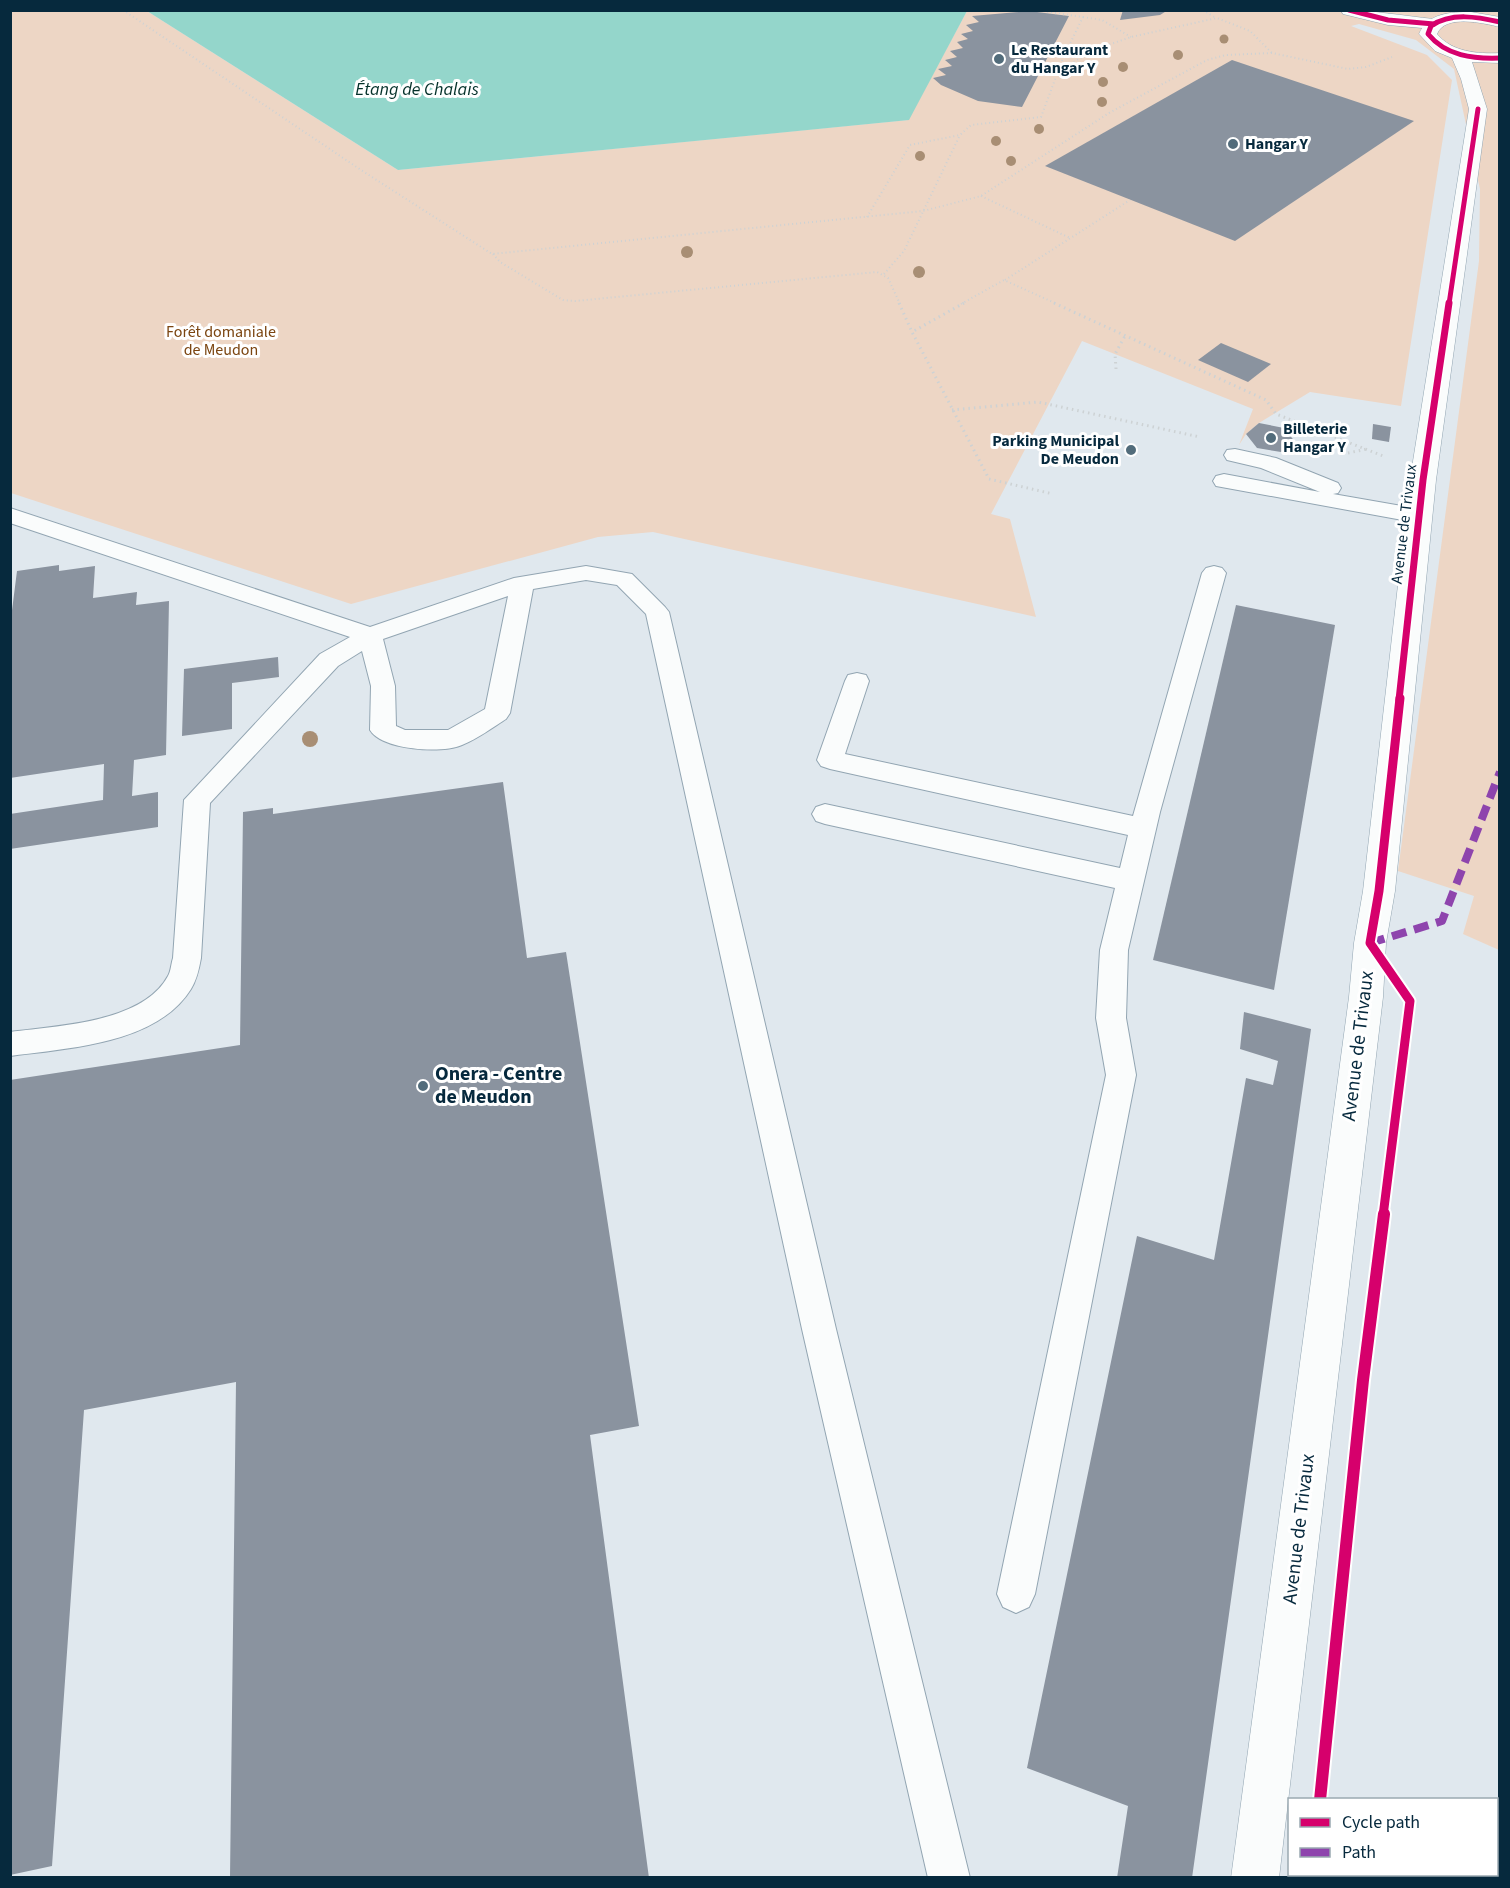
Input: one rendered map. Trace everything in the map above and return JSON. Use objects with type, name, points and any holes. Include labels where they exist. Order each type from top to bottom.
[{"type":"main road","points":[[1349,10],[1388,20],[1416,32],[1434,34],[1459,54],[1500,58]]},
{"type":"main road","points":[[1482,10],[1498,21]]},
{"type":"main road","points":[[1434,34],[1458,14],[1498,21]]},
{"type":"main road","name":"Avenue de Trivaux","points":[[1255,1878],[1366,997],[1370,944],[1379,891],[1419,516],[1484,100],[1470,79],[1459,54]]},
{"type":"lane","points":[[1360,506],[1329,488],[1229,468],[1360,506],[1419,516]]},
{"type":"lane","points":[[10,515],[370,635]]},
{"type":"lane","points":[[10,1044],[110,1028],[139,1018],[164,1001],[181,980],[187,958],[197,800],[329,660],[370,635],[522,583],[586,573],[624,579],[657,612],[816,1317],[949,1878]]},
{"type":"lane","points":[[1016,1594],[1121,1075],[1111,1018],[1114,950],[1143,828],[1214,573]]},
{"type":"lane","points":[[370,635],[383,686],[384,730],[402,739],[453,739],[497,713],[522,583]]},
{"type":"lane","points":[[857,681],[830,760],[1143,828]]},
{"type":"lane","points":[[825,814],[1131,881]]},
{"type":"path","points":[[123,10],[322,144],[492,254],[500,262],[563,300],[575,301],[865,272],[884,274],[989,479],[1053,494]]},
{"type":"path","points":[[1034,10],[1102,20],[1131,37]]},
{"type":"path","points":[[1203,10],[1250,31],[1272,53]]},
{"type":"path","points":[[884,274],[904,251],[960,135],[971,125],[1041,117],[1046,111],[1056,74],[1083,17]]},
{"type":"path","points":[[1056,74],[1091,51],[1131,37],[1217,18]]},
{"type":"path","points":[[492,254],[923,211],[981,196],[1109,113],[1184,70],[1207,60],[1226,55],[1272,53],[1348,69],[1366,67],[1418,46],[1434,34]]},
{"type":"path","points":[[867,217],[910,145],[960,135]]},
{"type":"path","points":[[981,196],[1070,238]]},
{"type":"path","points":[[912,332],[1004,280],[1130,200]]},
{"type":"path","points":[[1004,280],[1266,400],[1276,414],[1368,449],[1338,456]]},
{"type":"path","points":[[1116,369],[1114,354],[1125,336]]},
{"type":"path","points":[[952,410],[1038,402],[1209,439]]},
{"type":"green space","name":"Forêt domaniale de Meudon","points":[[11,11],[147,11],[398,170],[908,120],[967,11],[1499,11],[1499,950],[1463,934],[1474,896],[1398,871],[1479,261],[1480,189],[1454,69],[1416,40],[1359,24],[1351,26],[1427,55],[1452,80],[1401,406],[1310,392],[1259,423],[1246,434],[1239,445],[1253,409],[1082,341],[991,514],[1010,519],[1036,617],[653,532],[598,537],[351,604],[11,493]]},
{"type":"water","name":"Étang de Chalais","points":[[147,11],[967,11],[909,120],[398,170]]},
{"type":"building","points":[[1123,10],[1168,10],[1160,15],[1120,20]]},
{"type":"building","name":"Le Restaurant du Hangar Y","points":[[1029,11],[1069,16],[1022,107],[978,101],[941,85],[933,78],[946,75],[938,69],[952,66],[945,60],[957,57],[950,51],[963,48],[957,42],[968,39],[961,34],[973,31],[966,25],[979,22],[972,16]]},
{"type":"building","name":"Hangar Y","points":[[1232,60],[1414,121],[1235,241],[1045,166]]},
{"type":"building","points":[[1221,343],[1271,364],[1248,382],[1198,360]]},
{"type":"building","name":"Billeterie Hangar Y","points":[[1259,423],[1284,428],[1296,443],[1281,452],[1257,448],[1246,434]]},
{"type":"building","points":[[1373,424],[1391,427],[1389,442],[1372,439]]},
{"type":"building","points":[[59,565],[59,571],[95,566],[93,598],[137,592],[136,605],[169,601],[166,755],[134,760],[132,796],[158,792],[158,827],[10,849],[10,814],[103,800],[104,764],[10,778],[10,626],[17,571]]},
{"type":"building","points":[[1236,605],[1335,625],[1274,990],[1153,960]]},
{"type":"building","points":[[278,657],[279,677],[232,683],[232,729],[182,736],[184,669]]},
{"type":"building","points":[[503,782],[527,958],[566,952],[639,1426],[590,1435],[649,1878],[230,1878],[236,1382],[84,1410],[52,1866],[10,1875],[10,1080],[240,1045],[243,812],[273,808],[273,814]]},
{"type":"building","points":[[1244,1012],[1311,1029],[1192,1878],[1117,1878],[1128,1806],[1027,1768],[1137,1236],[1214,1260],[1246,1078],[1273,1085],[1278,1061],[1240,1049]]},
{"type":"marked path","points":[[1370,943],[1442,921],[1500,772]]},
{"type":"cycle path","points":[[1349,10],[1388,20],[1434,24]]},
{"type":"cycle path","points":[[1500,22],[1471,17],[1448,18],[1431,26],[1428,34],[1442,47],[1460,55],[1500,58]]},
{"type":"cycle path","points":[[1320,1798],[1363,1380],[1410,1001],[1370,943],[1379,891],[1423,480],[1478,109]]},
{"type":"place","name":"Le Restaurant du Hangar Y","points":[[999,59]]},
{"type":"place","name":"Hangar Y","points":[[1233,144]]},
{"type":"place","name":"Billeterie Hangar Y","points":[[1271,438]]},
{"type":"place","name":"Parking Municipal De Meudon","points":[[1131,450]]},
{"type":"place","name":"Onera - Centre de Meudon","points":[[423,1086]]}]
